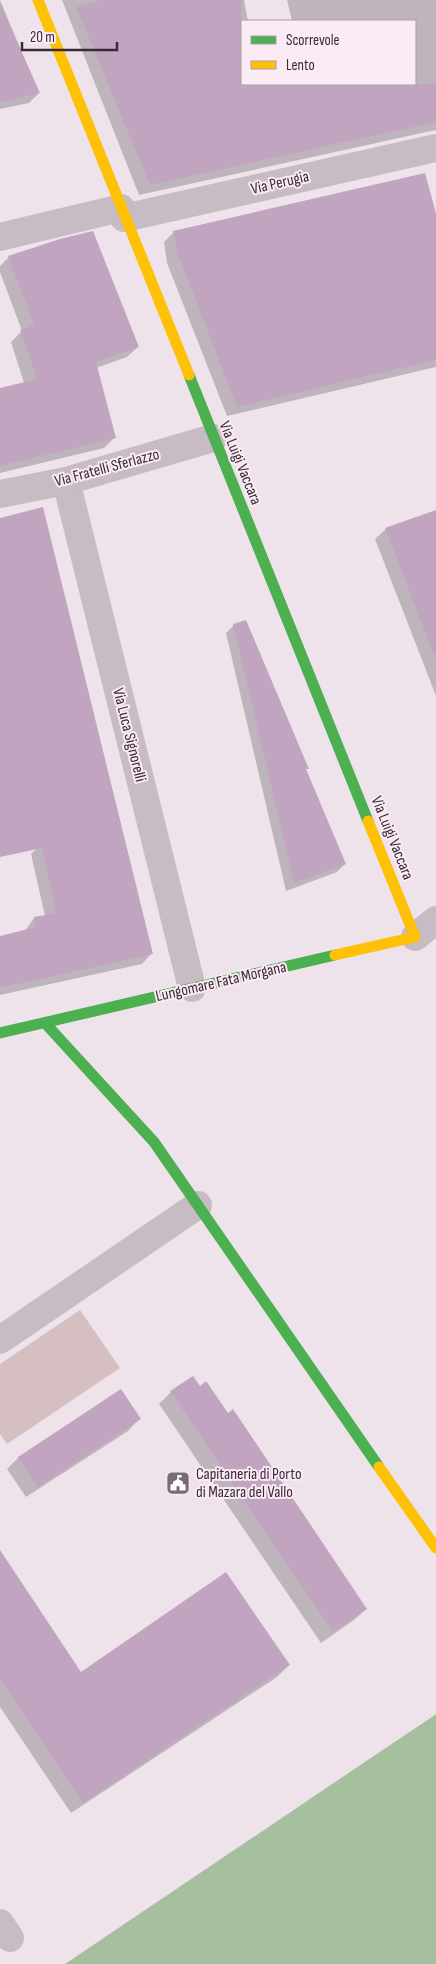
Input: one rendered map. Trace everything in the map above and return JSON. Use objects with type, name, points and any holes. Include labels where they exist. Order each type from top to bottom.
[{"type":"main road","name":"Via Luigi Vaccara","points":[[38,0],[415,937]]},
{"type":"main road","name":"Lungomare Fata Morgana","points":[[0,1033],[415,937]]},
{"type":"main road","points":[[45,1023],[154,1142],[436,1548]]},
{"type":"street","name":"Via Perugia","points":[[0,237],[436,148]]},
{"type":"street","name":"Via Fratelli Sferlazzo","points":[[0,494],[66,481],[213,438]]},
{"type":"street","name":"Via Luca Signorelli","points":[[66,481],[192,988]]},
{"type":"street","name":"Lungomare Fata Morgana","points":[[415,937],[436,920]]},
{"type":"street","points":[[0,1340],[198,1205]]},
{"type":"shaded area","points":[[80,1310],[120,1368],[7,1444],[0,1434],[0,1364]]},
{"type":"shaded area","points":[[436,1714],[436,1964],[65,1964]]},
{"type":"pier","points":[[436,1711],[436,1714],[62,1964],[64,1962]]},
{"type":"building","points":[[102,0],[242,0],[241,85],[436,84],[436,122],[150,185],[76,7]]},
{"type":"building","points":[[0,4],[40,93],[0,102]]},
{"type":"building","points":[[425,173],[436,213],[436,360],[237,407],[177,252],[173,231]]},
{"type":"building","points":[[93,231],[139,347],[96,362],[116,438],[0,466],[0,388],[37,379],[20,330],[34,325],[8,256],[60,239]]},
{"type":"building","points":[[43,507],[153,954],[0,988],[0,936],[36,927],[34,917],[56,913],[42,848],[0,857],[0,518]]},
{"type":"building","points":[[436,510],[436,654],[434,655],[385,528]]},
{"type":"building","points":[[246,620],[309,769],[306,769],[346,864],[294,883],[233,624]]},
{"type":"building","points":[[193,1376],[200,1386],[206,1381],[228,1413],[233,1409],[367,1609],[333,1632],[170,1391]]},
{"type":"building","points":[[121,1389],[141,1419],[38,1487],[18,1457]]},
{"type":"building","points":[[0,1550],[81,1672],[226,1572],[290,1665],[83,1803],[0,1679]]},
{"type":"traffic: fast","points":[[189,375],[368,821]]},
{"type":"traffic: fast","points":[[0,1033],[335,955]]},
{"type":"traffic: fast","points":[[45,1023],[154,1142],[379,1467]]},
{"type":"traffic: slow","points":[[38,0],[189,375]]},
{"type":"traffic: slow","points":[[335,955],[415,937],[368,821]]},
{"type":"traffic: slow","points":[[379,1467],[436,1548]]},
{"type":"place","name":"Capitaneria di Porto di Mazara del Vallo","points":[[178,1483]]}]
